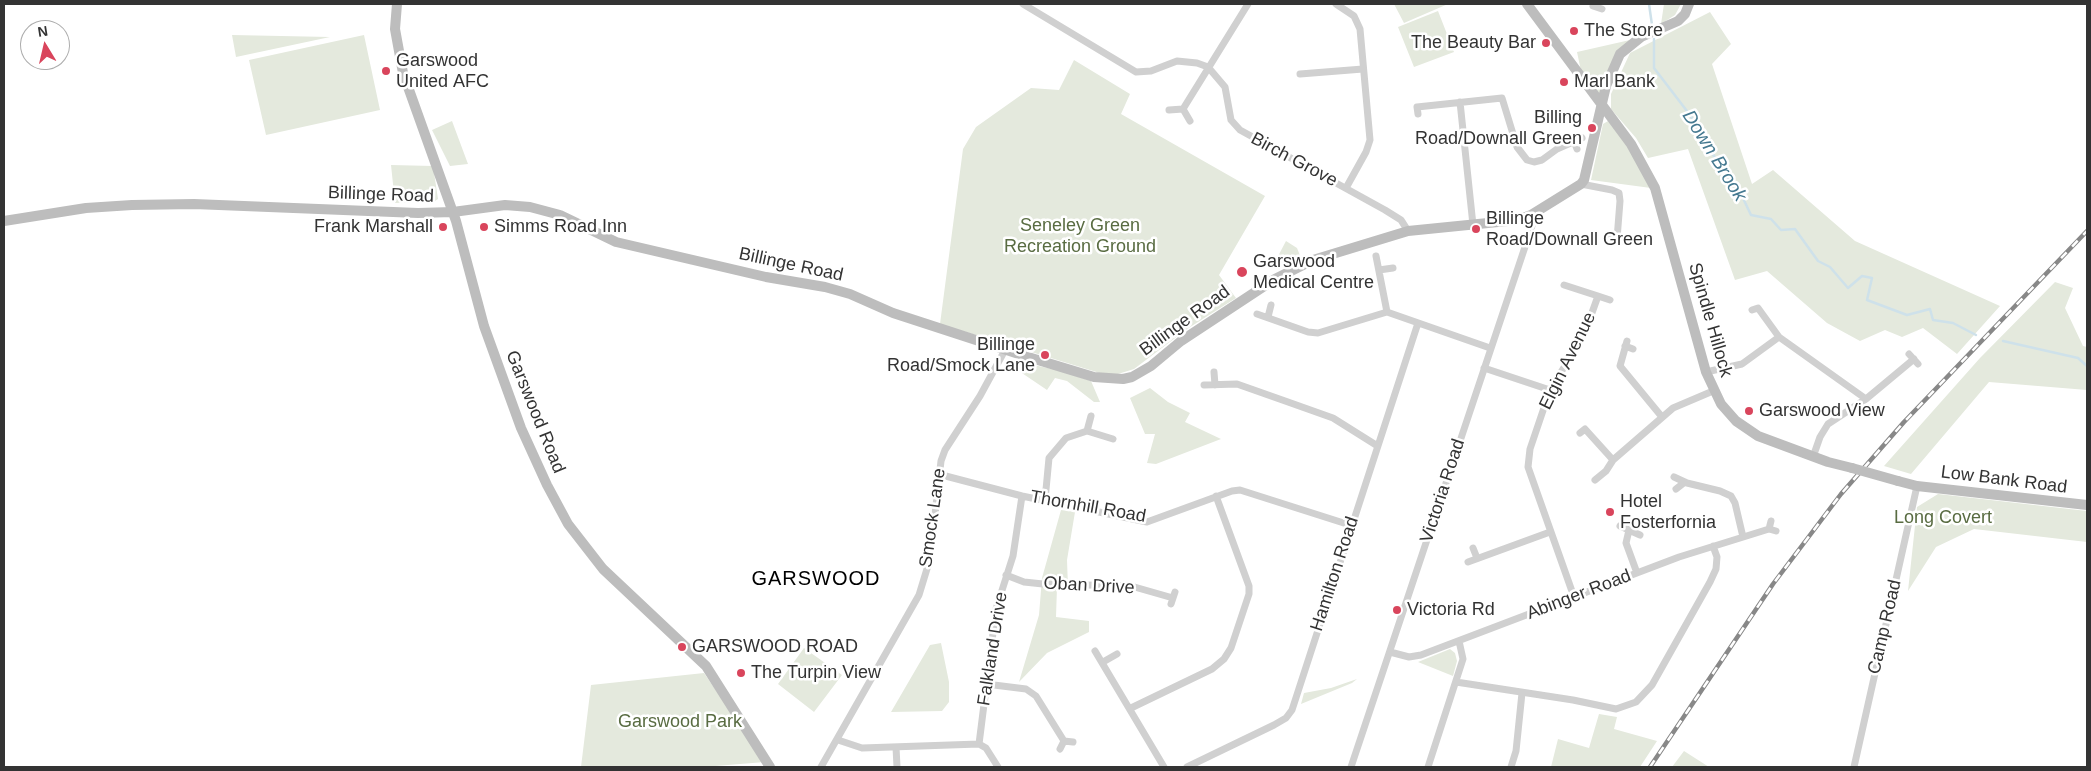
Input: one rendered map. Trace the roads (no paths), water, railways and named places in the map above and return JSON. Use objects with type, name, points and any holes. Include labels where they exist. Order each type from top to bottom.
[{"type":"main road","name":"Garswood Road","points":[[397,4],[395,29],[403,72],[453,212],[484,326],[521,428],[547,485],[568,524],[608,574],[706,666],[770,767]]},
{"type":"main road","name":"Spindle Hillock","points":[[1527,4],[1600,106],[1635,151],[1655,188],[1706,372],[1714,391],[1729,414],[1746,429],[1766,440],[1813,457],[1917,486]]},
{"type":"main road","points":[[1581,184],[1584,180],[1606,86],[1620,54],[1641,37],[1678,21],[1685,14],[1689,4]]},
{"type":"main road","name":"Billinge Road","points":[[4,220],[86,208],[132,205],[194,204],[418,214],[453,212],[504,205],[546,210],[616,242],[766,277],[825,287],[850,294],[893,313],[1005,350],[1094,377],[1113,379],[1132,377],[1151,366],[1181,341],[1274,279],[1325,256],[1408,231],[1518,220],[1531,215],[1581,184]]},
{"type":"main road","name":"Low Bank Road","points":[[1917,486],[2087,505]]},
{"type":"street","points":[[1023,4],[1136,72],[1151,71],[1176,61],[1208,66]]},
{"type":"street","points":[[1183,108],[1248,4]]},
{"type":"street","points":[[1336,4],[1354,16],[1360,29],[1370,140],[1366,152],[1346,188]]},
{"type":"street","points":[[1593,6],[1602,9]]},
{"type":"street","name":"Birch Grove","points":[[1208,66],[1226,87],[1231,120],[1240,130],[1401,220],[1408,231]]},
{"type":"street","points":[[1300,74],[1364,69]]},
{"type":"street","points":[[1418,114],[1417,108],[1502,98],[1517,147],[1527,160],[1542,160],[1582,138]]},
{"type":"street","points":[[1460,102],[1474,225]]},
{"type":"street","points":[[1169,110],[1183,108]]},
{"type":"street","points":[[1183,108],[1190,121]]},
{"type":"street","points":[[1574,141],[1577,149]]},
{"type":"street","points":[[1581,184],[1619,193],[1617,239]]},
{"type":"street","name":"Victoria Road","points":[[1351,767],[1532,226],[1531,215]]},
{"type":"street","points":[[1608,238],[1625,241]]},
{"type":"street","points":[[1376,256],[1387,312]]},
{"type":"street","points":[[1379,270],[1393,268]]},
{"type":"street","name":"Elgin Avenue","points":[[1564,285],[1610,300]]},
{"type":"street","name":"Elgin Avenue","points":[[1574,597],[1528,467],[1530,449],[1550,390],[1584,335],[1598,296]]},
{"type":"street","points":[[1268,318],[1271,305]]},
{"type":"street","points":[[1752,310],[1758,308],[1779,336],[1866,399]]},
{"type":"street","points":[[1257,314],[1308,332],[1318,333],[1387,312],[1490,348]]},
{"type":"street","name":"Hamilton Road","points":[[1187,767],[1196,765],[1274,726],[1286,718],[1292,710],[1376,445],[1418,323]]},
{"type":"street","points":[[1706,372],[1742,364],[1779,336]]},
{"type":"street","points":[[1633,349],[1626,344],[1620,366],[1662,417]]},
{"type":"street","name":"Smock Lane","points":[[822,767],[919,595],[930,559],[936,513],[938,474],[945,450],[980,396],[1005,350]]},
{"type":"street","points":[[1813,457],[1820,437],[1828,424],[1866,399],[1914,359]]},
{"type":"street","points":[[1484,368],[1550,390]]},
{"type":"street","points":[[1214,372],[1215,385]]},
{"type":"street","points":[[1204,385],[1237,384],[1333,418],[1376,445]]},
{"type":"street","points":[[1595,480],[1606,471],[1613,460],[1662,417],[1685,402],[1714,391]]},
{"type":"street","points":[[1087,431],[1091,416]]},
{"type":"street","points":[[1582,429],[1613,460]]},
{"type":"street","points":[[1045,500],[1049,458],[1066,438],[1087,431],[1113,439]]},
{"type":"street","name":"Thornhill Road","points":[[938,474],[1022,496],[1147,522],[1216,496],[1240,490],[1350,525]]},
{"type":"street","points":[[1674,477],[1685,482],[1720,491],[1730,496],[1735,503],[1743,537]]},
{"type":"street","points":[[1676,489],[1685,482]]},
{"type":"street","name":"Camp Road","points":[[1854,767],[1917,486]]},
{"type":"street","name":"Falkland Drive","points":[[979,744],[996,608],[1013,556],[1022,496]]},
{"type":"street","points":[[1131,708],[1212,669],[1224,659],[1231,648],[1249,594],[1249,586],[1216,496]]},
{"type":"street","name":"Abinger Road","points":[[1390,652],[1412,657],[1459,641],[1713,546],[1772,530],[1771,521]]},
{"type":"street","points":[[1620,526],[1640,534]]},
{"type":"street","points":[[1629,530],[1626,543],[1637,573]]},
{"type":"street","points":[[1468,562],[1550,532]]},
{"type":"street","points":[[1456,682],[1573,700],[1616,709],[1636,702],[1652,686],[1710,582],[1716,569],[1717,557],[1713,546]]},
{"type":"street","points":[[1473,548],[1477,558]]},
{"type":"street","name":"Oban Drive","points":[[1006,575],[1024,582],[1043,584],[1131,586],[1173,598]]},
{"type":"street","points":[[1428,767],[1463,659],[1459,641]]},
{"type":"street","points":[[1096,651],[1164,767]]},
{"type":"street","points":[[1103,662],[1117,654]]},
{"type":"street","points":[[986,684],[1016,687],[1031,692],[1036,696],[1064,742]]},
{"type":"street","points":[[1511,767],[1516,751],[1522,692]]},
{"type":"street","points":[[838,740],[862,748],[979,744],[986,748],[998,767]]},
{"type":"street","points":[[1064,742],[1072,742]]},
{"type":"street","points":[[1060,750],[1064,742]]},
{"type":"street","points":[[896,747],[897,767]]},
{"type":"waterway","name":"Down Brook","points":[[1649,4],[1652,25]]},
{"type":"waterway","name":"Down Brook","points":[[1654,39],[1654,68],[1690,115],[1721,168],[1741,194],[1751,215],[1771,219],[1781,230],[1795,229],[1818,261],[1830,267],[1848,288],[1862,276],[1872,278],[1867,300],[1907,315],[1930,309],[1933,320],[1953,323],[1976,335]]},
{"type":"waterway","name":"Down Brook","points":[[2003,341],[2078,358],[2087,366]]},
{"type":"railway","points":[[1650,767],[1773,584],[1841,494],[1904,422],[2087,231]]},
{"type":"place","name":"The Store","points":[[1574,31]]},
{"type":"place","name":"The Beauty Bar","points":[[1546,43]]},
{"type":"place","name":"Garswood United AFC","points":[[386,71]]},
{"type":"place","name":"Marl Bank","points":[[1564,82]]},
{"type":"place","name":"Billing Road/Downall Green","points":[[1592,128]]},
{"type":"place","name":"Frank Marshall","points":[[443,227]]},
{"type":"place","name":"Simms Road Inn","points":[[484,227]]},
{"type":"place","name":"Billinge Road/Downall Green","points":[[1476,229]]},
{"type":"place","name":"Garswood Medical Centre","points":[[1242,272]]},
{"type":"place","name":"Billinge Road/Smock Lane","points":[[1045,355]]},
{"type":"place","name":"Garswood View","points":[[1749,411]]},
{"type":"place","name":"Hotel Fosterfornia","points":[[1610,512]]},
{"type":"place","name":"Victoria Rd","points":[[1397,610]]},
{"type":"place","name":"GARSWOOD ROAD","points":[[682,647]]},
{"type":"place","name":"The Turpin View","points":[[741,673]]},
{"type":"district","name":"GARSWOOD","points":[[816,579]]},
{"type":"park label","name":"Seneley Green Recreation Ground","points":[[1080,236]]},
{"type":"park label","name":"Long Covert","points":[[1943,518]]},
{"type":"park label","name":"Garswood Park","points":[[680,722]]}]
